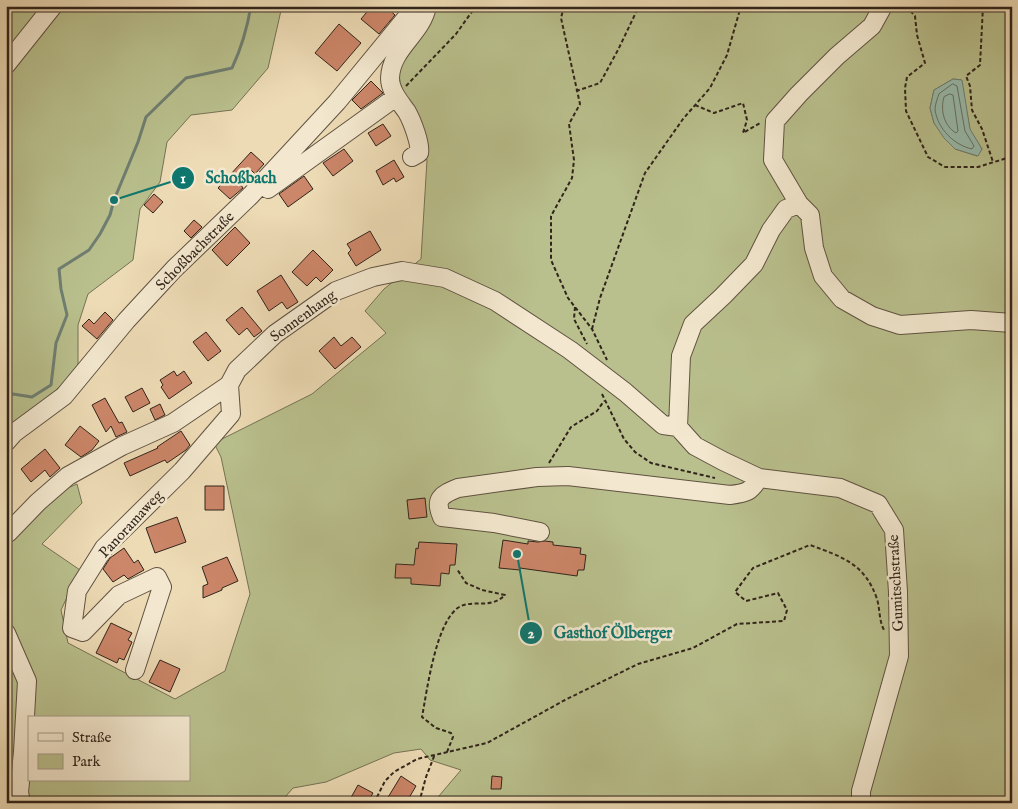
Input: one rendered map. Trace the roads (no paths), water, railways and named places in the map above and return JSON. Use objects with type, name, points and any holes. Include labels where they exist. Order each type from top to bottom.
[{"type":"street","points":[[6,65],[53,6]]},
{"type":"street","name":"Schoßbachstraße","points":[[6,442],[14,433],[64,396],[126,321],[174,269],[251,195],[337,102],[416,6]]},
{"type":"street","points":[[412,157],[419,153],[420,147],[408,114],[396,97],[390,80],[392,64],[398,52],[422,22],[427,6]]},
{"type":"street","points":[[883,6],[872,26],[818,75],[779,117],[776,122],[773,160],[799,204],[810,215],[814,248],[823,276],[842,299],[872,316],[900,325],[971,320],[1012,323]]},
{"type":"street","points":[[251,195],[262,193],[396,97]]},
{"type":"street","points":[[678,427],[681,356],[694,324],[754,264],[771,230],[786,209],[799,204]]},
{"type":"street","name":"Sonnenhang","points":[[6,533],[68,476],[122,446],[173,423],[229,385],[237,370],[276,334],[336,291],[373,277],[402,271],[445,278],[495,301],[583,360],[663,424],[678,427]]},
{"type":"street","name":"Panoramaweg","points":[[135,670],[162,587],[158,577],[119,595],[83,632],[72,628],[77,591],[104,548],[182,471],[231,414],[229,385]]},
{"type":"street","name":"Gumitschstraße","points":[[678,427],[695,446],[759,478],[840,488],[878,504],[894,530],[898,592],[899,656],[861,790],[861,803]]},
{"type":"street","points":[[540,532],[494,522],[442,517],[438,508],[439,500],[447,493],[458,488],[544,477],[568,476],[612,480],[730,495],[744,493],[753,489],[759,478]]},
{"type":"street","points":[[6,633],[27,681],[23,752],[18,792],[21,803]]},
{"type":"water","points":[[953,79],[962,80],[970,129],[982,149],[978,156],[955,149],[944,138],[934,123],[930,108],[934,90]]},
{"type":"waterway","points":[[6,397],[13,394],[32,397],[51,385],[56,343],[67,315],[59,269],[89,250],[100,234],[110,215],[146,117],[186,78],[232,68],[244,38],[251,6]]},
{"type":"waterway","points":[[11,792],[12,776]]},
{"type":"place","name":"Schoßbach","points":[[114,200]]},
{"type":"place","name":"Gasthof Ölberger","points":[[517,554]]}]
